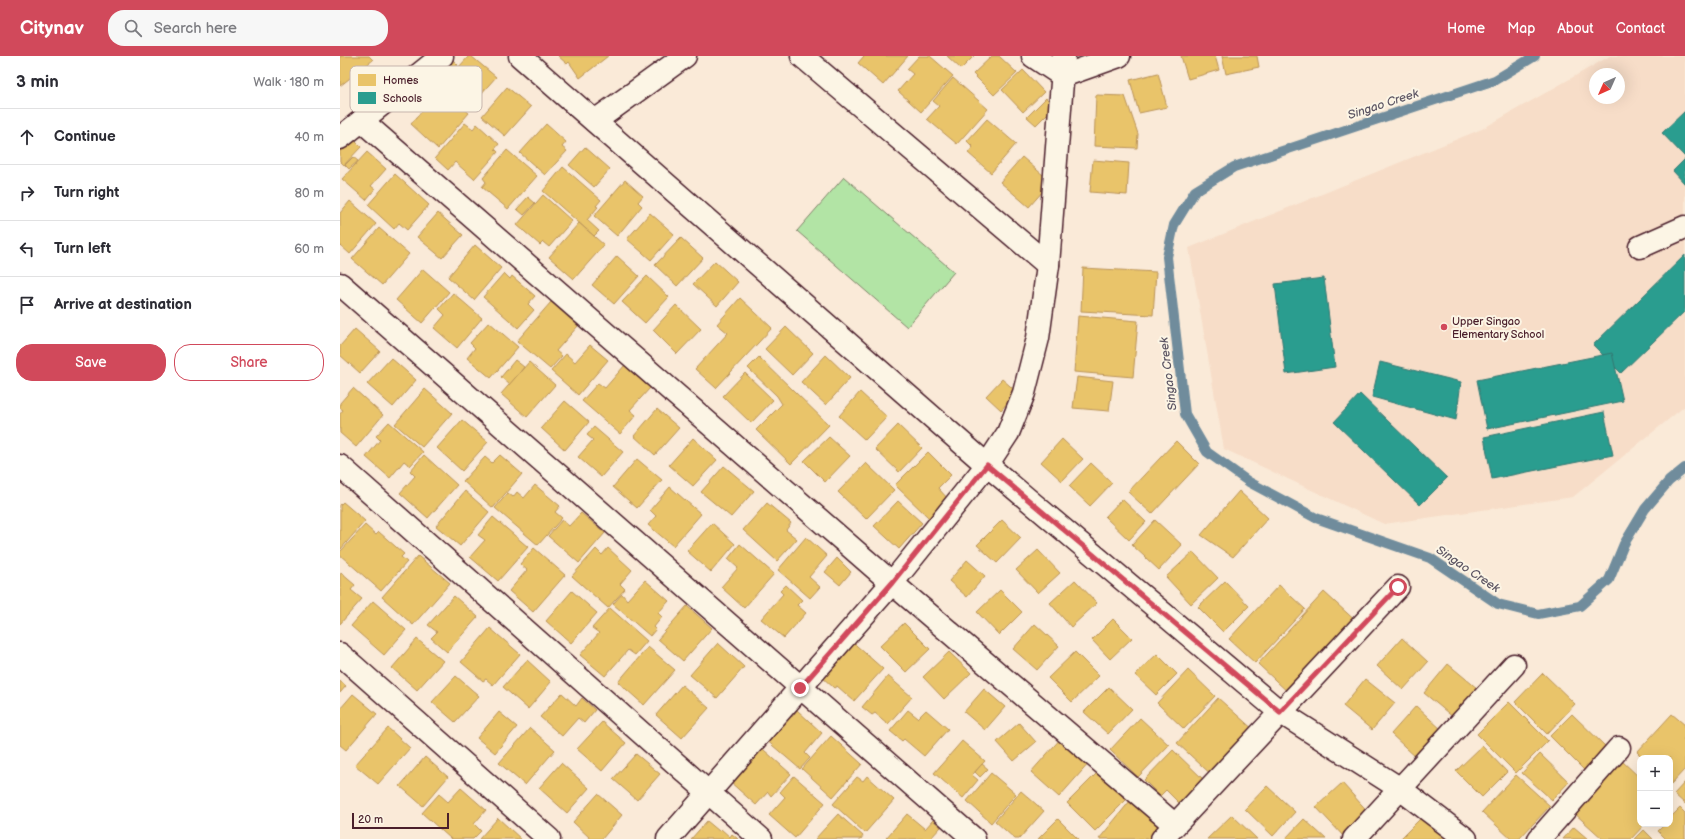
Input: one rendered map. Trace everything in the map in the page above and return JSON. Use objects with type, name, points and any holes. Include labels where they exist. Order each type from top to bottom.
[{"type":"street","points":[[430,66],[442,56]]},
{"type":"street","points":[[520,56],[987,465],[1280,712],[1399,788],[1466,839]]},
{"type":"street","points":[[594,121],[685,56]]},
{"type":"street","points":[[802,56],[1048,265]]},
{"type":"street","points":[[1033,56],[1064,66],[1119,56]]},
{"type":"street","points":[[668,839],[892,583],[987,465],[1008,433],[1024,393],[1038,338],[1048,265],[1064,66]]},
{"type":"street","points":[[340,138],[374,112]]},
{"type":"street","points":[[362,122],[892,583],[1168,832],[1398,587]]},
{"type":"street","points":[[1640,247],[1685,227]]},
{"type":"street","points":[[340,284],[974,839]]},
{"type":"street","points":[[340,466],[761,839]]},
{"type":"street","points":[[340,654],[549,839]]},
{"type":"street","points":[[1354,839],[1399,788],[1514,665]]},
{"type":"street","points":[[1539,839],[1619,748]]},
{"type":"shaded area","name":"Upper Singao Elementary School","points":[[1610,56],[1685,56],[1685,406],[1573,497],[1384,524],[1224,449],[1189,248],[1482,129]]},
{"type":"green space","points":[[844,177],[954,272],[907,327],[797,231]]},
{"type":"building: Homes","points":[[340,56],[369,56],[373,60],[365,66],[350,66],[350,78],[340,86]]},
{"type":"building: Homes","points":[[449,56],[458,65],[457,66],[437,66]]},
{"type":"building: Homes","points":[[469,56],[471,56],[496,77],[482,93],[482,66],[460,66]]},
{"type":"building: Homes","points":[[558,56],[608,56],[580,78],[569,62],[567,64]]},
{"type":"building: Homes","points":[[864,56],[908,56],[883,85],[858,63]]},
{"type":"building: Homes","points":[[919,56],[930,56],[953,76],[921,112],[898,91],[913,74],[907,69]]},
{"type":"building: Homes","points":[[947,56],[974,56],[961,69]]},
{"type":"building: Homes","points":[[992,56],[999,56],[1017,73],[994,95],[973,74]]},
{"type":"building: Homes","points":[[1181,56],[1215,56],[1219,70],[1188,79]]},
{"type":"building: Homes","points":[[1222,56],[1257,56],[1259,67],[1226,74]]},
{"type":"building: Homes","points":[[1023,70],[1044,92],[1023,112],[1002,90]]},
{"type":"building: Homes","points":[[1158,73],[1167,107],[1139,113],[1130,80]]},
{"type":"building: Homes","points":[[953,78],[988,109],[957,144],[927,119],[939,106],[933,101]]},
{"type":"building: Homes","points":[[507,87],[531,107],[505,136],[482,116]]},
{"type":"building: Homes","points":[[1096,95],[1125,96],[1138,134],[1137,148],[1094,146]]},
{"type":"building: Homes","points":[[1046,98],[1055,106],[1036,125],[1027,117]]},
{"type":"building: Homes","points":[[421,112],[469,113],[438,149],[411,124]]},
{"type":"building: Homes","points":[[987,119],[1016,144],[991,173],[968,153],[973,147],[967,141]]},
{"type":"building: Homes","points":[[465,123],[473,129],[477,124],[499,144],[495,149],[498,152],[474,179],[455,162],[448,170],[435,158]]},
{"type":"building: Homes","points":[[546,124],[566,142],[562,147],[567,151],[545,175],[520,153]]},
{"type":"building: Homes","points":[[347,133],[361,147],[344,165],[340,161],[340,140]]},
{"type":"building: Homes","points":[[585,147],[610,169],[594,187],[569,165]]},
{"type":"building: Homes","points":[[507,150],[537,176],[508,209],[482,187],[486,182],[483,178]]},
{"type":"building: Homes","points":[[367,152],[386,169],[371,186],[375,189],[366,200],[342,179]]},
{"type":"building: Homes","points":[[353,157],[358,161],[349,169],[345,165]]},
{"type":"building: Homes","points":[[1022,157],[1051,182],[1029,207],[1000,182]]},
{"type":"building: Homes","points":[[1093,160],[1129,163],[1127,195],[1090,192]]},
{"type":"building: Homes","points":[[563,167],[601,200],[596,206],[598,207],[587,220],[599,231],[594,236],[543,191]]},
{"type":"building: Homes","points":[[395,174],[429,205],[407,230],[399,223],[394,229],[368,205]]},
{"type":"building: Homes","points":[[625,180],[643,196],[638,202],[642,206],[617,236],[594,216]]},
{"type":"building: Homes","points":[[543,195],[572,221],[549,247],[543,242],[540,245],[517,225]]},
{"type":"building: Homes","points":[[528,197],[535,203],[524,215],[517,209]]},
{"type":"building: Homes","points":[[350,201],[376,224],[350,254],[340,245],[340,213]]},
{"type":"building: Homes","points":[[438,213],[463,235],[442,258],[417,237]]},
{"type":"building: Homes","points":[[650,213],[674,234],[651,260],[627,239]]},
{"type":"building: Homes","points":[[579,223],[604,245],[574,279],[549,257]]},
{"type":"building: Homes","points":[[379,228],[409,254],[382,285],[352,259]]},
{"type":"building: Homes","points":[[681,238],[703,258],[677,286],[655,265]]},
{"type":"building: Homes","points":[[475,245],[501,268],[474,300],[448,277]]},
{"type":"building: Homes","points":[[617,256],[639,276],[614,304],[592,285]]},
{"type":"building: Homes","points":[[715,261],[738,282],[717,306],[693,284]]},
{"type":"building: Homes","points":[[1083,268],[1156,272],[1153,315],[1081,311]]},
{"type":"building: Homes","points":[[423,269],[449,292],[422,323],[396,300]]},
{"type":"building: Homes","points":[[504,273],[510,279],[512,276],[535,296],[528,304],[534,310],[518,328],[483,297]]},
{"type":"building: Homes","points":[[647,276],[669,297],[645,323],[622,302]]},
{"type":"building: Homes","points":[[453,293],[482,318],[457,348],[434,328],[445,315],[439,309]]},
{"type":"building: Homes","points":[[740,298],[772,328],[716,388],[695,369],[728,333],[717,324]]},
{"type":"building: Homes","points":[[551,302],[578,326],[556,351],[562,356],[550,369],[517,341]]},
{"type":"building: Homes","points":[[676,305],[701,329],[677,354],[653,330]]},
{"type":"building: Homes","points":[[1078,316],[1138,321],[1133,377],[1074,372]]},
{"type":"building: Homes","points":[[489,322],[518,347],[491,378],[467,358],[475,348],[470,343]]},
{"type":"building: Homes","points":[[786,327],[813,353],[792,375],[765,349]]},
{"type":"building: Homes","points":[[355,329],[380,351],[360,373],[340,355],[340,346]]},
{"type":"building: Homes","points":[[590,345],[608,360],[578,395],[551,371],[566,354],[575,362]]},
{"type":"building: Homes","points":[[826,355],[850,378],[826,405],[801,382]]},
{"type":"building: Homes","points":[[759,357],[829,425],[791,464],[756,430],[782,404],[777,396],[748,368]]},
{"type":"building: Homes","points":[[391,358],[416,380],[393,407],[367,384]]},
{"type":"building: Homes","points":[[515,360],[524,367],[510,385],[501,377]]},
{"type":"building: Homes","points":[[529,362],[555,385],[527,417],[501,394]]},
{"type":"building: Homes","points":[[625,365],[650,388],[630,410],[636,415],[620,434],[582,401],[598,383],[605,388]]},
{"type":"building: Homes","points":[[745,373],[773,400],[751,423],[723,396]]},
{"type":"building: Homes","points":[[1077,377],[1113,381],[1109,411],[1073,408]]},
{"type":"building: Homes","points":[[1002,379],[1017,392],[1001,410],[986,396]]},
{"type":"building: Homes","points":[[353,388],[383,415],[356,447],[340,433],[340,414],[343,410],[340,408],[340,403]]},
{"type":"building: Homes","points":[[425,389],[452,413],[422,447],[395,424]]},
{"type":"building: Homes","points":[[860,392],[887,417],[865,440],[839,416]]},
{"type":"building: Homes","points":[[565,401],[589,422],[565,450],[541,428]]},
{"type":"building: Homes","points":[[657,409],[679,428],[655,455],[634,436]]},
{"type":"building: Homes","points":[[462,420],[488,442],[462,471],[437,448]]},
{"type":"building: Homes","points":[[389,422],[423,452],[410,466],[404,461],[390,478],[366,457],[380,440],[376,436]]},
{"type":"building: Homes","points":[[898,425],[922,448],[899,472],[875,449]]},
{"type":"building: Homes","points":[[594,427],[623,452],[601,477],[578,457],[593,440],[587,435]]},
{"type":"building: Homes","points":[[829,437],[850,456],[825,482],[804,461]]},
{"type":"building: Homes","points":[[693,438],[717,460],[693,486],[669,465]]},
{"type":"building: Homes","points":[[1062,439],[1083,459],[1062,481],[1041,462]]},
{"type":"building: Homes","points":[[1176,441],[1199,464],[1152,514],[1128,492]]},
{"type":"building: Homes","points":[[928,452],[951,475],[938,488],[949,500],[930,519],[895,485]]},
{"type":"building: Homes","points":[[424,455],[457,485],[428,518],[400,493],[415,476],[410,471]]},
{"type":"building: Homes","points":[[500,455],[522,474],[493,508],[463,481],[485,457],[492,463]]},
{"type":"building: Homes","points":[[637,459],[662,480],[637,508],[613,487]]},
{"type":"building: Homes","points":[[866,463],[894,490],[866,519],[838,492]]},
{"type":"building: Homes","points":[[1091,463],[1112,483],[1090,506],[1069,486]]},
{"type":"building: Homes","points":[[724,466],[754,491],[731,517],[701,492]]},
{"type":"building: Homes","points":[[535,485],[560,506],[555,512],[562,518],[538,545],[495,508],[508,493],[513,497],[517,492],[524,498]]},
{"type":"building: Homes","points":[[670,487],[701,514],[673,546],[648,525],[656,516],[650,510]]},
{"type":"building: Homes","points":[[465,491],[489,512],[460,546],[436,526]]},
{"type":"building: Homes","points":[[1239,491],[1268,518],[1233,557],[1201,535]]},
{"type":"building: Homes","points":[[1122,499],[1146,522],[1129,540],[1105,517]]},
{"type":"building: Homes","points":[[898,501],[922,523],[899,549],[874,526]]},
{"type":"building: Homes","points":[[343,502],[365,521],[340,550],[340,505]]},
{"type":"building: Homes","points":[[767,503],[791,523],[786,530],[797,539],[777,561],[743,530]]},
{"type":"building: Homes","points":[[581,513],[605,533],[579,563],[548,536],[562,520],[569,526]]},
{"type":"building: Homes","points":[[493,517],[528,547],[498,581],[470,557],[485,540],[478,535]]},
{"type":"building: Homes","points":[[1002,520],[1021,538],[997,563],[977,545]]},
{"type":"building: Homes","points":[[1155,520],[1182,545],[1159,570],[1132,545]]},
{"type":"building: Homes","points":[[712,523],[735,544],[711,572],[687,551]]},
{"type":"building: Homes","points":[[365,525],[376,535],[379,532],[404,554],[401,557],[407,562],[381,591],[340,555],[340,552]]},
{"type":"building: Homes","points":[[806,537],[827,556],[809,577],[820,587],[810,598],[778,570]]},
{"type":"building: Homes","points":[[740,544],[774,574],[744,608],[721,587],[738,568],[728,559]]},
{"type":"building: Homes","points":[[534,548],[565,575],[533,612],[509,591],[527,570],[520,564]]},
{"type":"building: Homes","points":[[608,548],[632,570],[620,584],[625,589],[608,608],[572,576],[596,549],[602,555]]},
{"type":"building: Homes","points":[[1038,550],[1060,573],[1038,593],[1016,570]]},
{"type":"building: Homes","points":[[1193,552],[1218,578],[1191,604],[1166,577]]},
{"type":"building: Homes","points":[[418,556],[450,583],[413,625],[382,597]]},
{"type":"building: Homes","points":[[837,558],[851,572],[840,585],[825,572]]},
{"type":"building: Homes","points":[[967,560],[985,576],[967,597],[949,581]]},
{"type":"building: Homes","points":[[341,573],[355,585],[351,590],[362,599],[340,624],[340,575]]},
{"type":"building: Homes","points":[[645,580],[669,601],[658,613],[662,617],[654,627],[656,629],[650,636],[613,604],[622,594],[627,600]]},
{"type":"building: Homes","points":[[1075,580],[1097,603],[1071,627],[1050,603]]},
{"type":"building: Homes","points":[[1225,581],[1249,606],[1223,632],[1198,607]]},
{"type":"building: Homes","points":[[786,585],[802,600],[797,605],[806,613],[784,638],[761,619],[783,594],[780,591]]},
{"type":"building: Homes","points":[[1279,585],[1305,609],[1255,663],[1229,639]]},
{"type":"building: Homes","points":[[1000,590],[1022,612],[999,635],[977,612]]},
{"type":"building: Homes","points":[[572,591],[597,613],[571,643],[546,621]]},
{"type":"building: Homes","points":[[1324,592],[1359,624],[1292,696],[1258,664]]},
{"type":"building: Homes","points":[[454,596],[478,617],[447,652],[431,638],[437,632],[428,625]]},
{"type":"building: Homes","points":[[373,601],[406,630],[384,655],[351,626]]},
{"type":"building: Homes","points":[[687,606],[712,628],[683,661],[658,639]]},
{"type":"building: Homes","points":[[610,608],[647,641],[635,655],[628,650],[605,676],[580,655],[599,633],[592,628]]},
{"type":"building: Homes","points":[[1113,619],[1132,638],[1110,659],[1092,640]]},
{"type":"building: Homes","points":[[904,623],[930,649],[906,672],[880,646]]},
{"type":"building: Homes","points":[[1035,624],[1059,646],[1037,670],[1013,649]]},
{"type":"building: Homes","points":[[490,628],[520,654],[493,685],[486,679],[483,681],[461,662]]},
{"type":"building: Homes","points":[[848,638],[883,669],[854,701],[837,686],[834,688],[821,676]]},
{"type":"building: Homes","points":[[1402,638],[1428,662],[1403,690],[1377,666]]},
{"type":"building: Homes","points":[[417,639],[443,661],[417,690],[392,668]]},
{"type":"building: Homes","points":[[718,643],[744,667],[717,698],[690,675]]},
{"type":"building: Homes","points":[[648,647],[675,670],[644,705],[618,682]]},
{"type":"building: Homes","points":[[949,652],[971,673],[944,699],[923,677]]},
{"type":"building: Homes","points":[[1075,652],[1099,676],[1072,702],[1048,678]]},
{"type":"building: Homes","points":[[1157,654],[1177,674],[1156,695],[1135,675]]},
{"type":"building: Homes","points":[[527,660],[551,682],[528,709],[503,687]]},
{"type":"building: Homes","points":[[1448,664],[1478,689],[1454,718],[1424,693]]},
{"type":"building: Homes","points":[[1188,670],[1215,696],[1184,729],[1157,703]]},
{"type":"building: Homes","points":[[1543,673],[1575,704],[1547,734],[1515,702]]},
{"type":"building: Homes","points":[[456,676],[479,696],[455,722],[432,702]]},
{"type":"building: Homes","points":[[888,676],[912,697],[888,724],[875,713],[872,715],[862,707]]},
{"type":"building: Homes","points":[[1365,679],[1395,703],[1372,730],[1343,706]]},
{"type":"building: Homes","points":[[340,681],[346,686],[340,693]]},
{"type":"building: Homes","points":[[682,685],[709,708],[682,738],[656,715]]},
{"type":"building: Homes","points":[[1109,687],[1132,709],[1108,734],[1084,712]]},
{"type":"building: Homes","points":[[984,689],[1005,707],[985,730],[964,712]]},
{"type":"building: Homes","points":[[562,693],[576,706],[582,698],[595,710],[584,723],[578,718],[562,736],[540,717]]},
{"type":"building: Homes","points":[[353,694],[377,714],[346,750],[340,745],[340,709]]},
{"type":"building: Homes","points":[[1218,698],[1255,731],[1214,777],[1177,743]]},
{"type":"building: Homes","points":[[1509,702],[1548,741],[1516,773],[1477,734]]},
{"type":"building: Homes","points":[[1416,706],[1443,731],[1418,759],[1391,734]]},
{"type":"building: Homes","points":[[797,710],[822,733],[805,753],[810,758],[800,769],[765,739],[788,713],[792,717]]},
{"type":"building: Homes","points":[[908,710],[918,718],[926,710],[948,729],[924,756],[904,739],[902,741],[890,731]]},
{"type":"building: Homes","points":[[499,712],[517,727],[495,753],[477,738]]},
{"type":"building: Homes","points":[[1572,714],[1606,747],[1584,770],[1550,736]]},
{"type":"building: Homes","points":[[1672,714],[1685,725],[1685,738],[1683,739],[1685,741],[1685,769],[1673,782],[1673,755],[1640,755],[1637,752]]},
{"type":"building: Homes","points":[[1140,718],[1169,745],[1138,777],[1110,750]]},
{"type":"building: Homes","points":[[602,722],[626,743],[602,771],[577,749]]},
{"type":"building: Homes","points":[[1019,723],[1036,742],[1014,761],[997,742]]},
{"type":"building: Homes","points":[[388,728],[410,748],[378,784],[355,765]]},
{"type":"building: Homes","points":[[530,728],[555,750],[525,785],[499,763]]},
{"type":"building: Homes","points":[[831,736],[862,764],[833,797],[802,769]]},
{"type":"building: Homes","points":[[1062,737],[1090,762],[1059,797],[1031,772]]},
{"type":"building: Homes","points":[[962,741],[985,761],[972,775],[978,780],[963,798],[934,773]]},
{"type":"building: Homes","points":[[755,742],[791,774],[771,796],[768,792],[756,805],[729,781]]},
{"type":"building: Homes","points":[[1482,746],[1507,772],[1482,797],[1456,771]]},
{"type":"building: Homes","points":[[1173,750],[1205,781],[1181,805],[1166,790],[1160,796],[1144,780]]},
{"type":"building: Homes","points":[[636,754],[660,774],[637,800],[613,779]]},
{"type":"building: Homes","points":[[1540,754],[1569,782],[1552,800],[1522,773]]},
{"type":"building: Homes","points":[[425,757],[448,777],[423,806],[400,786]]},
{"type":"building: Homes","points":[[1621,760],[1637,775],[1637,827],[1642,827],[1631,839],[1603,839],[1573,812]]},
{"type":"building: Homes","points":[[561,763],[589,788],[567,813],[539,788]]},
{"type":"building: Homes","points":[[982,764],[988,769],[980,777],[975,772]]},
{"type":"building: Homes","points":[[1098,772],[1126,800],[1095,831],[1067,803]]},
{"type":"building: Homes","points":[[991,773],[1016,794],[991,823],[967,801]]},
{"type":"building: Homes","points":[[1516,775],[1550,806],[1519,839],[1511,839],[1482,812]]},
{"type":"building: Homes","points":[[794,776],[825,803],[795,838],[769,815],[785,797],[780,792]]},
{"type":"building: Homes","points":[[867,776],[894,800],[865,833],[833,804],[857,777],[863,781]]},
{"type":"building: Homes","points":[[1685,782],[1685,804],[1674,794]]},
{"type":"building: Homes","points":[[1342,783],[1371,815],[1346,839],[1316,807]]},
{"type":"building: Homes","points":[[1267,786],[1295,812],[1273,836],[1245,809]]},
{"type":"building: Homes","points":[[461,788],[486,810],[474,824],[481,831],[473,839],[451,839],[422,813],[439,794],[448,802]]},
{"type":"building: Homes","points":[[1021,791],[1044,811],[1019,839],[1015,839],[995,821]]},
{"type":"building: Homes","points":[[598,794],[622,815],[602,839],[591,839],[573,822]]},
{"type":"building: Homes","points":[[1130,801],[1163,830],[1156,839],[1099,839]]},
{"type":"building: Homes","points":[[1680,808],[1685,813],[1685,839],[1666,839],[1658,831],[1662,827],[1673,827],[1673,815]]},
{"type":"building: Homes","points":[[838,814],[863,836],[861,839],[815,839]]},
{"type":"building: Homes","points":[[907,814],[925,829],[933,820],[941,827],[930,839],[886,838]]},
{"type":"building: Homes","points":[[1232,815],[1257,839],[1207,839]]},
{"type":"building: Homes","points":[[1424,815],[1448,839],[1400,839]]},
{"type":"building: Homes","points":[[498,818],[521,839],[479,839]]},
{"type":"building: Homes","points":[[1058,819],[1078,839],[1038,839]]},
{"type":"building: Homes","points":[[1304,819],[1326,839],[1285,839]]},
{"type":"building: Homes","points":[[707,821],[719,831],[721,829],[730,837],[732,834],[738,839],[691,839]]},
{"type":"building: Homes","points":[[1574,827],[1588,839],[1563,839]]},
{"type":"building: Homes","points":[[1644,830],[1653,839],[1635,839]]},
{"type":"building: Schools","points":[[1685,111],[1685,157],[1662,133]]},
{"type":"building: Schools","points":[[1685,159],[1685,184],[1673,171]]},
{"type":"building: Schools","points":[[1685,255],[1685,311],[1621,373],[1593,345]]},
{"type":"building: Schools","points":[[1324,278],[1335,367],[1286,374],[1275,284]]},
{"type":"building: Schools","points":[[1612,353],[1623,401],[1487,429],[1477,380]]},
{"type":"building: Schools","points":[[1380,362],[1461,382],[1456,420],[1372,397]]},
{"type":"building: Schools","points":[[1360,394],[1447,478],[1420,505],[1334,422]]},
{"type":"building: Schools","points":[[1604,412],[1613,455],[1492,479],[1484,437]]},
{"type":"waterway","name":"Singao Creek","points":[[1535,56],[1495,80],[1234,167],[1195,191],[1174,225],[1167,257],[1185,414],[1207,452],[1249,482],[1316,518],[1430,558],[1498,604],[1538,614],[1580,606],[1609,580],[1624,544],[1645,509],[1669,481],[1685,468]]},
{"type":"place","name":"Upper Singao Elementary School","points":[[1444,327]]},
{"type":"route","points":[[800,688],[892,583],[987,465],[1280,712],[1398,587]]}]
